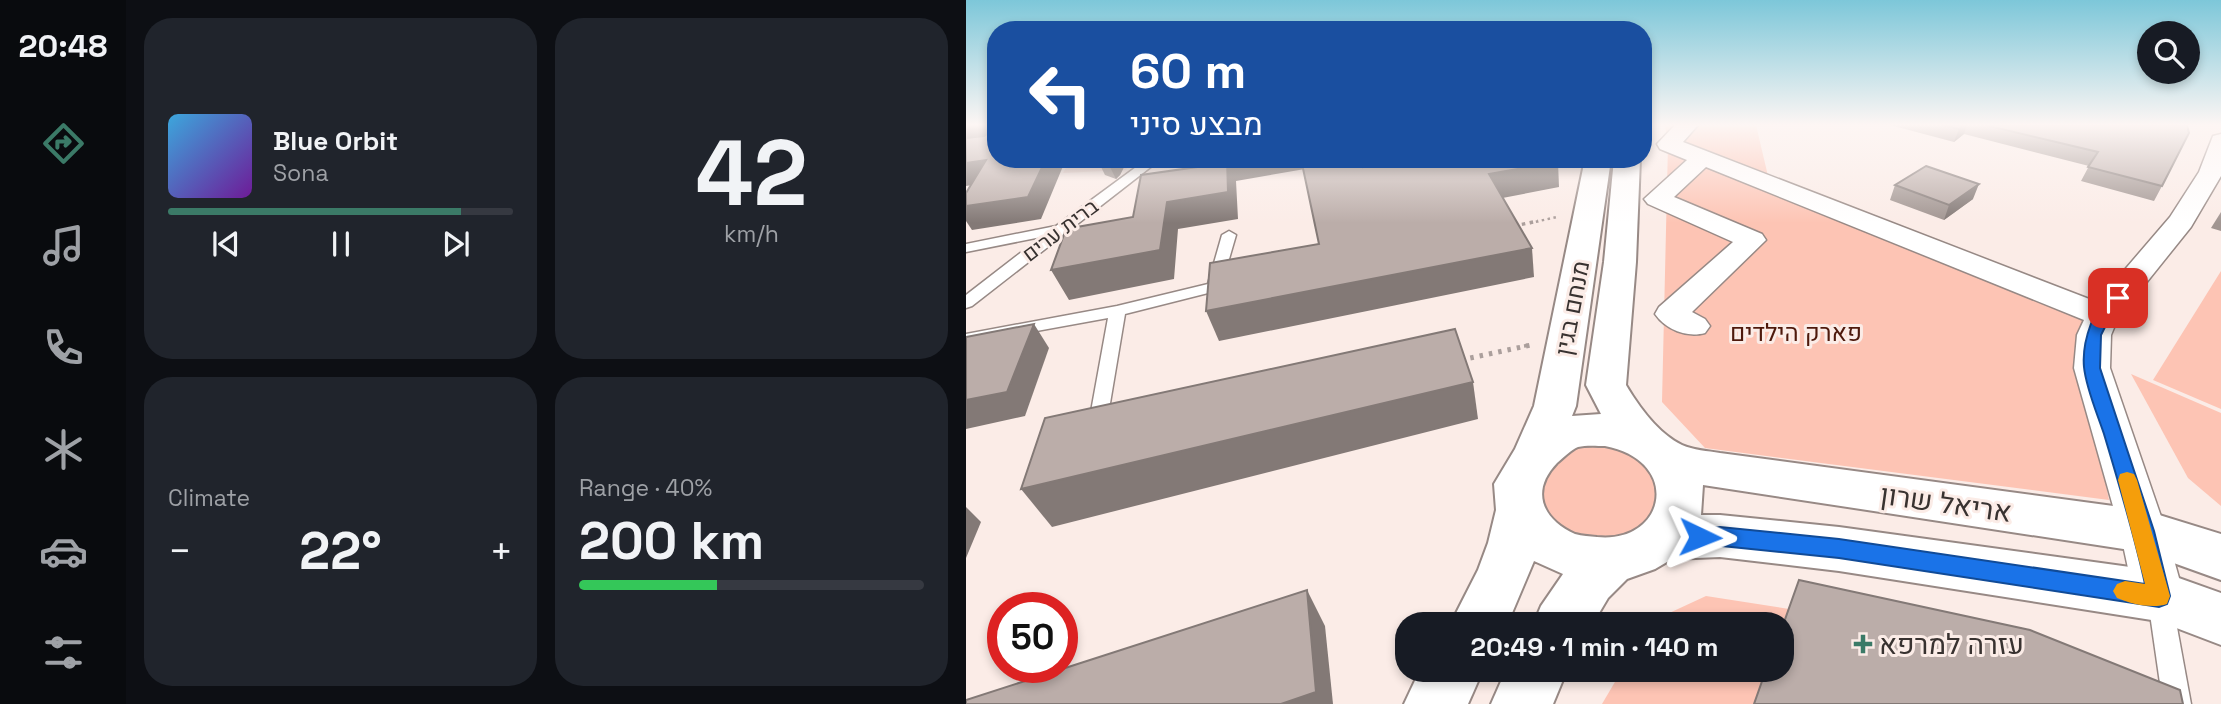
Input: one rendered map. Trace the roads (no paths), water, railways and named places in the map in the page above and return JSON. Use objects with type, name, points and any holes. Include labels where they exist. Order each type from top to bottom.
[{"type":"main road","name":"מנחם בגין","points":[[1535,454],[1555,406],[1597,168]]},
{"type":"main road","name":"מנחם בגין","points":[[1626,168],[1620,262],[1606,385],[1619,409],[1657,450]]},
{"type":"main road","points":[[1485,612],[1502,580],[1515,546],[1520,512],[1518,485],[1521,474],[1535,454],[1563,435],[1585,430],[1625,433],[1657,450],[1677,474],[1681,498],[1674,522],[1661,538],[1638,553],[1611,560],[1578,559],[1551,547],[1530,530],[1520,512]]},
{"type":"main road","name":"אריאל שרון","points":[[1657,450],[1720,471],[2143,531],[2221,557]]},
{"type":"main road","points":[[1661,538],[1720,536],[1839,549],[2159,596],[2221,619]]},
{"type":"main road","points":[[1569,612],[1589,582],[1611,560]]},
{"type":"main road","points":[[1435,704],[1447,682]]},
{"type":"main road","points":[[1522,704],[1532,682]]},
{"type":"street","points":[[1693,326],[1671,314],[1752,240],[1657,199],[1703,158],[2103,316]]},
{"type":"street","points":[[2159,596],[2143,531],[2092,368],[2094,335],[2103,316],[2181,221],[2218,163]]},
{"type":"lane","name":"ברית ערים","points":[[966,303],[1143,168]]},
{"type":"lane","points":[[966,248],[1059,230]]},
{"type":"lane","points":[[966,339],[1117,311],[1215,287],[1229,235]]},
{"type":"lane","points":[[1097,434],[1117,311]]},
{"type":"lane","points":[[2159,596],[2176,704]]},
{"type":"place","name":"עזרה למרפא","points":[[1863,644]]},
{"type":"park label","name":"פארק הילדים","points":[[1796,332]]}]
